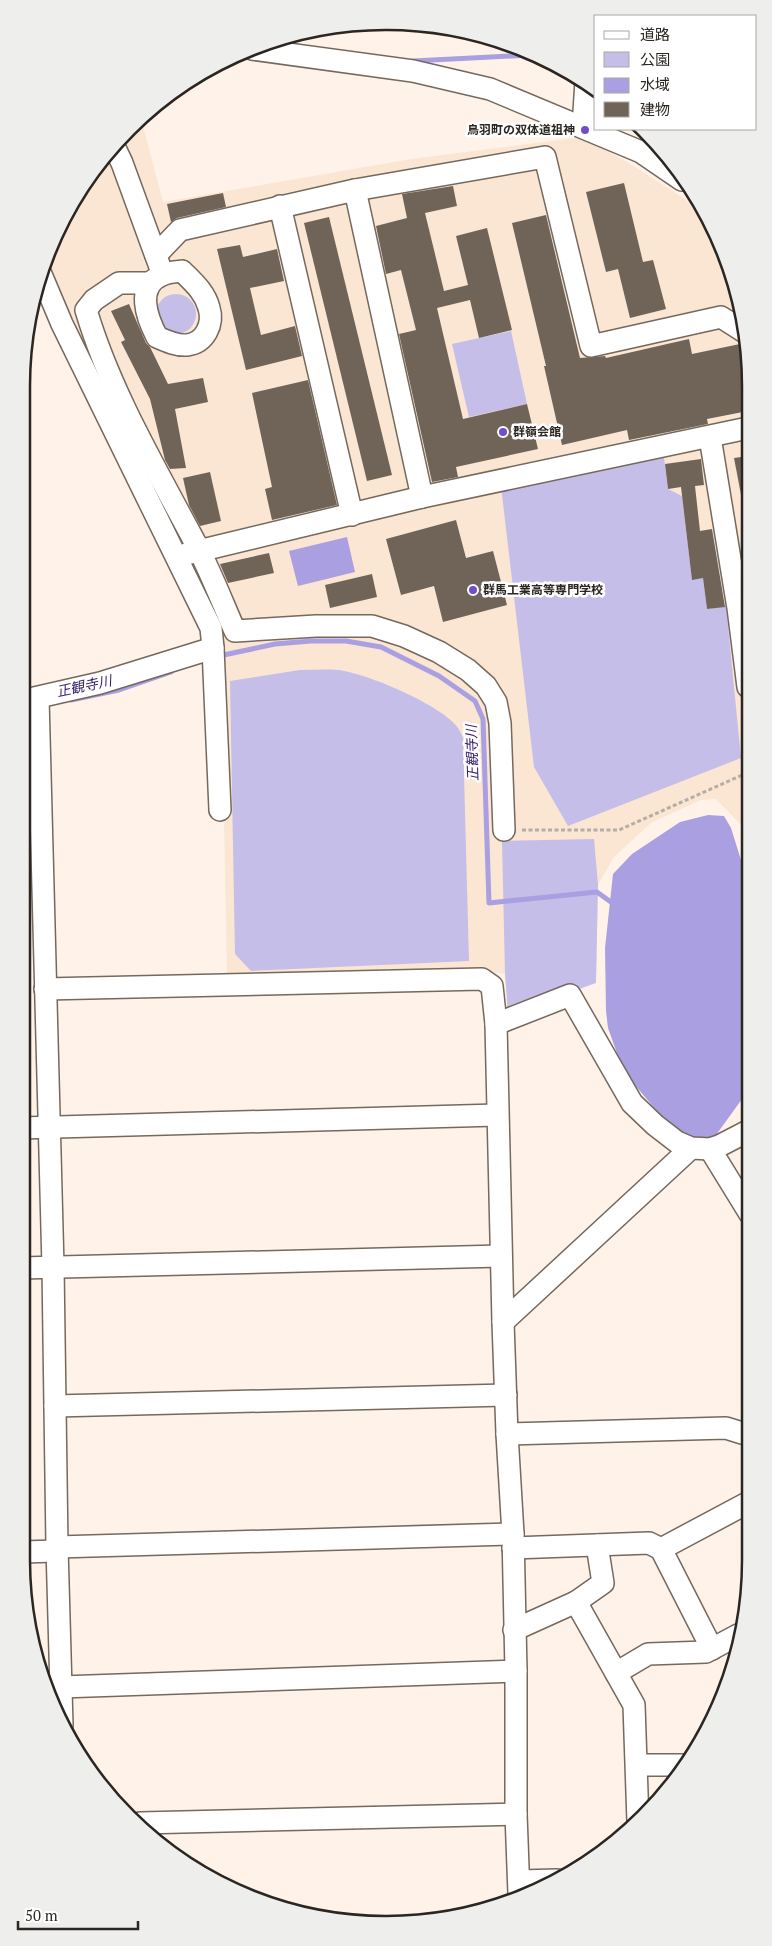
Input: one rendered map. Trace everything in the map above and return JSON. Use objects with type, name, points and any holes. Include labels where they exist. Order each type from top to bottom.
[{"type":"street","points":[[267,51],[413,71],[490,90],[641,152],[670,172]]},
{"type":"street","points":[[583,127],[585,91]]},
{"type":"street","points":[[117,152],[156,271]]},
{"type":"street","points":[[504,830],[500,723],[496,702],[486,686],[468,670],[439,652],[404,636],[372,626],[316,626],[235,632],[199,550],[143,446],[96,344],[86,310],[94,300],[119,283],[156,271],[180,230],[355,190],[546,157],[591,346],[721,318],[737,327]]},
{"type":"street","points":[[355,190],[422,497]]},
{"type":"street","points":[[280,206],[352,515]]},
{"type":"street","points":[[45,284],[62,324],[211,628],[220,810]]},
{"type":"street","points":[[176,557],[422,497],[742,429]]},
{"type":"street","points":[[710,436],[742,602]]},
{"type":"street","points":[[61,1705],[57,1549],[54,1267],[45,989],[30,700],[100,683],[213,648]]},
{"type":"street","points":[[45,989],[482,979],[492,986],[496,1024],[506,1434],[513,1541],[516,1671],[516,1814],[519,1888]]},
{"type":"street","points":[[496,1024],[570,995],[632,1103],[655,1126],[676,1142],[700,1148],[719,1146],[742,1134]]},
{"type":"street","points":[[30,1128],[497,1114]]},
{"type":"street","points":[[700,1148],[742,1203]]},
{"type":"street","points":[[502,1322],[700,1148]]},
{"type":"street","points":[[30,1268],[501,1256]]},
{"type":"street","points":[[55,1406],[506,1396]]},
{"type":"street","points":[[506,1434],[726,1428],[742,1433]]},
{"type":"street","points":[[661,1549],[742,1506]]},
{"type":"street","points":[[30,1551],[57,1549],[513,1541],[597,1544],[650,1543],[661,1549],[712,1649]]},
{"type":"street","points":[[514,1630],[576,1602],[603,1583],[597,1544]]},
{"type":"street","points":[[576,1602],[634,1705],[638,1812]]},
{"type":"street","points":[[616,1673],[648,1654],[706,1652],[733,1638]]},
{"type":"street","points":[[61,1686],[516,1671]]},
{"type":"street","points":[[637,1765],[677,1765]]},
{"type":"street","points":[[146,1823],[516,1814]]},
{"type":"path","points":[[504,830],[619,830],[742,775]]},
{"type":"shaded area","name":"群馬工業高等専門学校","points":[[143,126],[163,202],[411,159],[581,137],[624,160],[692,204],[715,250],[730,294],[739,340],[741,363],[742,826],[716,799],[701,800],[651,823],[614,857],[598,885],[596,983],[508,1014],[505,974],[484,971],[227,978],[221,662],[48,275],[67,229],[90,188],[118,151],[134,134]]},
{"type":"green space","points":[[176,294],[190,300],[196,314],[190,328],[176,334],[162,328],[156,314],[162,300]]},
{"type":"green space","points":[[511,331],[527,404],[469,417],[452,344]]},
{"type":"green space","points":[[663,450],[668,489],[682,496],[692,579],[703,578],[707,609],[726,606],[741,758],[568,826],[534,767],[501,486]]},
{"type":"green space","points":[[300,670],[338,670],[366,677],[403,691],[420,700],[449,719],[458,728],[463,738],[469,961],[251,971],[235,954],[230,681]]},
{"type":"green space","points":[[594,839],[598,885],[596,983],[508,1014],[505,974],[502,841]]},
{"type":"water","points":[[347,537],[355,572],[298,586],[289,551]]},
{"type":"water","points":[[708,815],[724,816],[731,828],[742,866],[742,1099],[711,1142],[681,1133],[656,1110],[634,1084],[618,1056],[608,1028],[606,1011],[605,948],[613,874],[632,854],[680,822]]},
{"type":"building","points":[[624,183],[643,262],[653,260],[666,309],[630,318],[618,269],[606,272],[586,192]]},
{"type":"building","points":[[453,186],[457,206],[425,213],[444,291],[468,285],[456,236],[487,228],[512,330],[479,338],[470,300],[437,308],[463,419],[527,404],[538,449],[456,467],[458,477],[432,482],[399,334],[416,330],[401,270],[386,274],[376,226],[407,218],[402,194]]},
{"type":"building","points":[[223,193],[226,207],[177,218],[171,222],[167,204]]},
{"type":"building","points":[[546,215],[580,358],[605,356],[606,358],[689,339],[692,354],[739,344],[742,412],[707,419],[708,424],[629,440],[627,430],[562,445],[544,366],[546,366],[512,223]]},
{"type":"building","points":[[329,217],[392,475],[367,481],[304,223]]},
{"type":"building","points":[[240,245],[243,257],[277,249],[284,281],[250,288],[261,335],[295,326],[302,356],[246,370],[217,249]]},
{"type":"building","points":[[129,304],[146,343],[150,347],[168,384],[203,378],[208,402],[175,409],[186,468],[170,469],[165,460],[150,399],[121,342],[125,340],[111,311]]},
{"type":"building","points":[[308,380],[337,505],[272,520],[265,489],[272,487],[252,393]]},
{"type":"building","points":[[742,457],[742,500],[734,458]]},
{"type":"building","points":[[701,459],[704,485],[695,486],[700,531],[712,529],[725,607],[707,609],[703,578],[692,580],[681,487],[668,489],[665,464]]},
{"type":"building","points":[[210,472],[221,521],[200,526],[189,505],[183,478]]},
{"type":"building","points":[[456,520],[466,558],[493,551],[507,605],[443,622],[434,586],[401,595],[386,539]]},
{"type":"building","points":[[269,553],[274,573],[228,583],[220,564]]},
{"type":"building","points":[[372,574],[377,597],[330,608],[325,585]]},
{"type":"waterway","points":[[413,61],[518,56]]},
{"type":"waterway","name":"正観寺川","points":[[219,656],[275,644],[346,641],[381,647],[439,676],[475,701],[483,719],[489,903],[597,892],[615,905]]},
{"type":"waterway","name":"正観寺川","points":[[71,700],[119,690],[171,672]]},
{"type":"place","name":"鳥羽町の双体道祖神","points":[[585,130]]},
{"type":"place","name":"群嶺会館","points":[[503,432]]},
{"type":"place","name":"群馬工業高等専門学校","points":[[473,590]]}]
